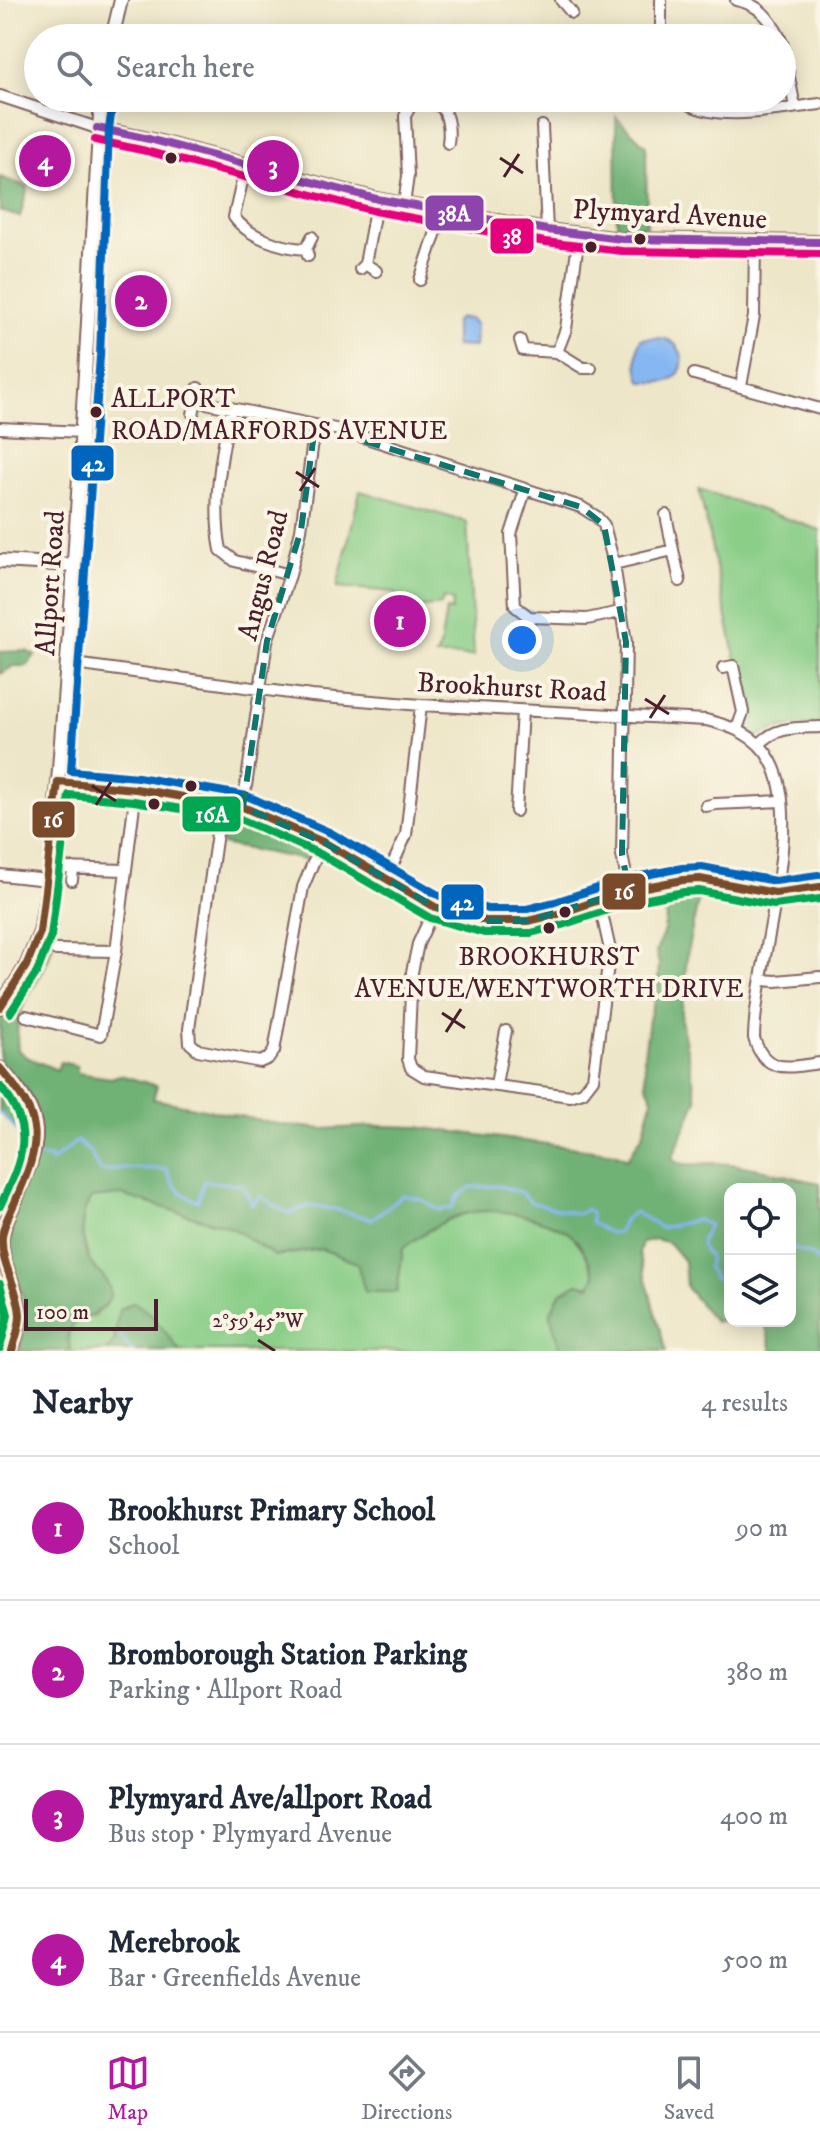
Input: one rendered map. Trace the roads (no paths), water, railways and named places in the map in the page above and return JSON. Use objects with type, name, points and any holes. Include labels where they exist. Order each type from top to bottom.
[{"type":"street","points":[[115,24],[121,0]]},
{"type":"street","points":[[561,0],[572,13]]},
{"type":"street","points":[[661,0],[661,24]]},
{"type":"street","points":[[736,0],[762,10],[771,24]]},
{"type":"street","points":[[0,96],[24,104]]},
{"type":"street","points":[[796,107],[820,104]]},
{"type":"street","points":[[48,112],[97,128]]},
{"type":"street","name":"Allport Road","points":[[0,1007],[26,966],[40,932],[48,880],[74,565],[99,112]]},
{"type":"street","points":[[404,204],[408,176],[407,112]]},
{"type":"street","points":[[445,112],[453,136]]},
{"type":"street","points":[[713,112],[763,112]]},
{"type":"street","points":[[542,126],[547,230]]},
{"type":"street","name":"Plymyard Avenue","points":[[97,128],[377,199],[547,230],[622,239],[820,242]]},
{"type":"street","points":[[246,164],[233,210],[237,222],[285,247],[307,253],[312,237]]},
{"type":"street","points":[[376,271],[362,266],[377,199]]},
{"type":"street","points":[[420,280],[443,211]]},
{"type":"street","points":[[557,352],[566,329],[579,235]]},
{"type":"street","points":[[741,386],[754,316],[755,242]]},
{"type":"street","points":[[520,350],[557,352],[585,370]]},
{"type":"street","points":[[694,374],[820,409]]},
{"type":"street","points":[[193,414],[198,388]]},
{"type":"street","points":[[196,401],[345,431],[581,507],[597,517],[604,525],[614,564],[626,642],[622,855],[629,890]]},
{"type":"street","points":[[231,408],[221,465],[221,550],[235,561],[290,575]]},
{"type":"street","name":"Angus Road","points":[[243,807],[267,641],[290,575],[301,530],[315,426]]},
{"type":"street","points":[[0,428],[82,432]]},
{"type":"street","points":[[525,491],[511,534],[515,606],[529,617],[587,619],[620,612]]},
{"type":"street","points":[[666,515],[680,581]]},
{"type":"street","points":[[614,564],[673,550]]},
{"type":"street","points":[[0,561],[74,565]]},
{"type":"street","name":"Brookhurst Road","points":[[67,663],[312,696],[706,720],[737,729],[759,745],[771,760],[779,780],[782,801],[781,852],[754,1022],[757,1048],[769,1062],[782,1068],[820,1063]]},
{"type":"street","points":[[723,668],[733,666],[743,712],[737,729]]},
{"type":"street","points":[[387,877],[406,835],[421,705]]},
{"type":"street","points":[[516,811],[522,711]]},
{"type":"street","points":[[759,745],[768,735],[783,729],[820,727]]},
{"type":"street","points":[[58,782],[136,789],[243,807],[325,843],[435,907],[486,921],[528,921],[629,890],[683,880],[700,879],[775,893],[820,887]]},
{"type":"street","points":[[35,1014],[101,1035],[116,951],[136,789]]},
{"type":"street","points":[[711,802],[782,801]]},
{"type":"street","points":[[221,805],[189,1029],[190,1043],[198,1050],[260,1062],[269,1058],[274,1051],[303,887],[325,843]]},
{"type":"street","points":[[72,880],[69,868],[124,870]]},
{"type":"street","points":[[0,875],[48,880]]},
{"type":"street","points":[[435,907],[418,944],[412,972],[408,1059],[411,1068],[424,1076],[570,1096],[590,1086],[610,950],[599,900]]},
{"type":"street","points":[[56,950],[116,951]]},
{"type":"street","points":[[762,980],[820,977]]},
{"type":"street","points":[[496,1084],[506,1031]]},
{"type":"street","points":[[0,1068],[26,1100],[36,1119],[38,1141],[2,1237],[2,1260],[14,1288],[20,1315],[12,1351]]},
{"type":"water","points":[[471,319],[476,325],[475,347],[455,346],[455,321]]},
{"type":"water","points":[[659,338],[674,343],[678,348],[682,367],[674,378],[665,382],[642,382],[637,366],[641,339]]},
{"type":"waterway","points":[[0,1113],[18,1131],[23,1157],[30,1157]]},
{"type":"waterway","points":[[38,1157],[50,1158],[51,1162],[77,1141],[91,1153],[98,1168],[103,1171],[166,1169],[178,1189],[198,1201],[204,1181],[243,1185],[252,1205],[260,1196],[289,1214],[308,1206],[372,1219],[403,1195],[420,1199],[440,1210],[452,1208],[458,1196],[471,1187],[499,1186],[520,1192],[533,1203],[579,1214],[585,1209],[591,1212],[591,1223],[610,1233],[619,1232],[625,1219],[635,1212],[661,1228],[697,1220],[709,1225],[701,1245],[710,1258],[708,1267],[714,1278],[724,1277]]},
{"type":"waterway","points":[[796,1249],[820,1262]]},
{"type":"waterway","points":[[120,1335],[131,1351]]},
{"type":"place","name":"Merebrook","points":[[45,161]]},
{"type":"place","name":"Plymyard Ave/allport Road","points":[[273,166]]},
{"type":"place","name":"Bromborough Station Parking","points":[[141,301]]},
{"type":"place","name":"ALLPORT ROAD/MARFORDS AVENUE","points":[[96,412]]},
{"type":"place","name":"Brookhurst Primary School","points":[[400,621]]},
{"type":"place","name":"BROOKHURST AVENUE/WENTWORTH DRIVE","points":[[549,928]]}]
